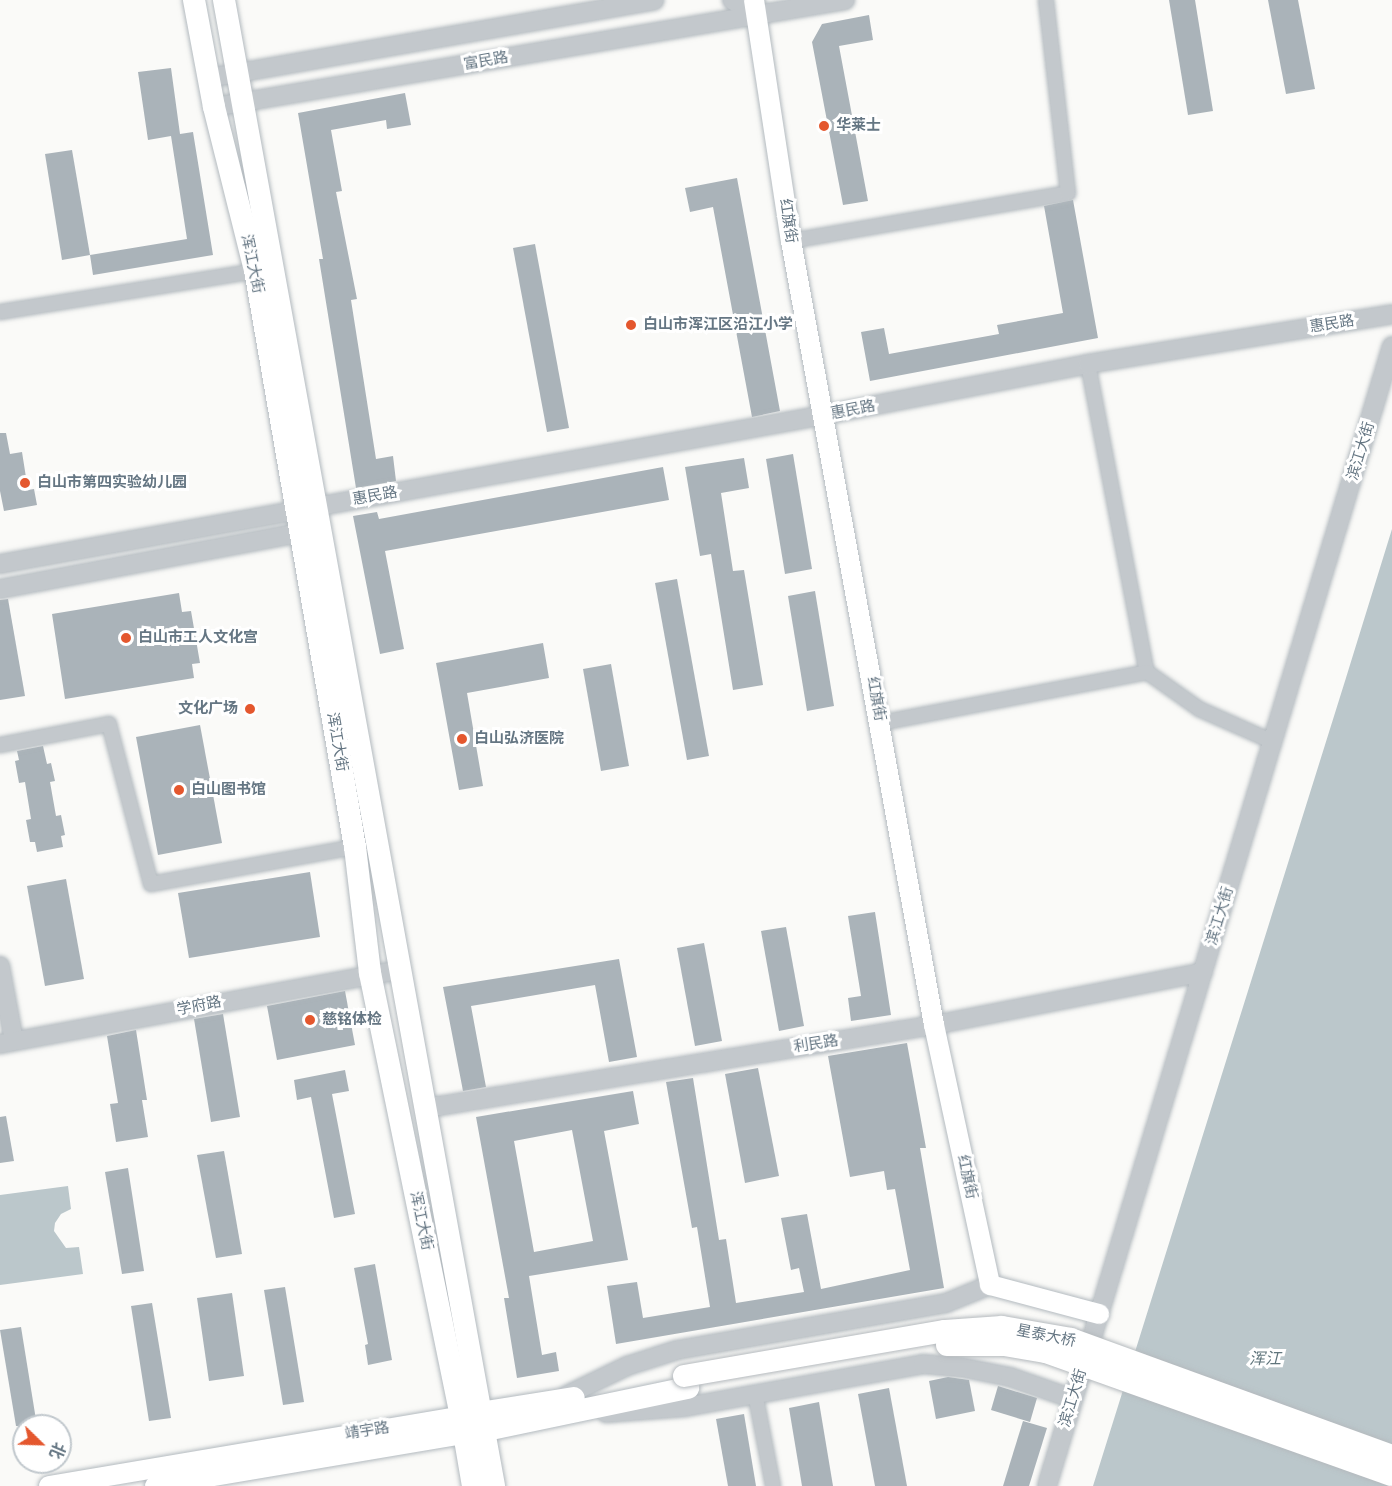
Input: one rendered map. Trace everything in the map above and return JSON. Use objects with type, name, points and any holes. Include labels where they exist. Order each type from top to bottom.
[{"type":"main road","name":"浑江大街","points":[[194,0],[214,107],[265,269]]},
{"type":"main road","name":"浑江大街","points":[[224,0],[242,103],[265,269],[306,509],[427,1108],[472,1424],[473,1486]]},
{"type":"main road","name":"红旗街","points":[[755,8],[791,241],[934,1025],[990,1286]]},
{"type":"main road","name":"浑江大街","points":[[306,509],[300,533],[355,847],[370,973],[472,1424],[494,1486]]},
{"type":"main road","points":[[990,1286],[1099,1314]]},
{"type":"main road","name":"星泰大桥","points":[[686,1382],[945,1331],[1002,1328],[1071,1339],[1392,1456]]},
{"type":"main road","name":"星泰大桥","points":[[686,1382],[946,1345],[1004,1344],[1046,1352],[1392,1475]]},
{"type":"main road","name":"靖宇路","points":[[155,1486],[686,1382]]},
{"type":"main road","name":"靖宇路","points":[[49,1486],[472,1424]]},
{"type":"street","name":"富民路","points":[[209,78],[654,0]]},
{"type":"street","points":[[732,0],[755,8]]},
{"type":"street","name":"富民路","points":[[214,107],[755,8],[845,0]]},
{"type":"street","points":[[791,241],[1068,193],[1046,0]]},
{"type":"street","points":[[0,312],[265,269]]},
{"type":"street","name":"惠民路","points":[[0,564],[824,415],[1088,364],[1392,314]]},
{"type":"street","name":"滨江大街","points":[[1047,1486],[1392,345]]},
{"type":"street","points":[[1088,364],[1147,672],[1199,710],[1273,742]]},
{"type":"street","points":[[0,589],[300,533]]},
{"type":"street","points":[[880,723],[1147,672]]},
{"type":"street","points":[[0,745],[108,724],[151,884],[355,847]]},
{"type":"street","points":[[0,966],[7,1042]]},
{"type":"street","name":"学府路","points":[[7,1042],[370,973],[399,970]]},
{"type":"street","name":"利民路","points":[[427,1108],[934,1025],[1203,972]]},
{"type":"street","points":[[552,1410],[627,1366],[677,1350],[946,1303],[990,1286]]},
{"type":"street","points":[[552,1410],[686,1407],[922,1364],[960,1367],[1010,1377],[1073,1399]]},
{"type":"street","points":[[755,1393],[773,1486]]},
{"type":"water","name":"浑江","points":[[1392,529],[1392,1486],[1093,1486],[1345,681]]},
{"type":"water","points":[[68,1186],[71,1209],[61,1214],[55,1223],[54,1231],[66,1248],[79,1247],[83,1274],[0,1285],[0,1195]]},
{"type":"building","points":[[1169,0],[1195,0],[1213,111],[1188,115]]},
{"type":"building","points":[[1268,0],[1298,0],[1315,89],[1286,94]]},
{"type":"building","points":[[869,15],[873,40],[839,46],[868,201],[843,205],[812,42],[822,24]]},
{"type":"building","points":[[171,68],[180,134],[193,132],[213,255],[93,275],[90,255],[187,239],[171,136],[148,140],[138,72]]},
{"type":"building","points":[[405,93],[411,125],[387,129],[386,120],[331,130],[342,191],[336,192],[357,299],[351,300],[376,459],[393,456],[396,481],[356,488],[319,259],[323,259],[298,113]]},
{"type":"building","points":[[72,150],[90,255],[62,260],[45,154]]},
{"type":"building","points":[[737,178],[780,411],[752,417],[713,207],[690,212],[685,188]]},
{"type":"building","points":[[1073,200],[1098,338],[870,381],[861,332],[884,328],[889,354],[999,334],[997,325],[1063,313],[1044,206]]},
{"type":"building","points":[[535,244],[569,428],[547,432],[513,248]]},
{"type":"building","points":[[0,433],[6,433],[10,454],[22,452],[28,490],[34,489],[37,505],[4,511],[0,491]]},
{"type":"building","points":[[793,454],[812,569],[785,574],[766,459]]},
{"type":"building","points":[[744,458],[749,488],[721,493],[733,571],[744,570],[763,685],[733,690],[711,554],[700,556],[685,467]]},
{"type":"building","points":[[663,467],[669,500],[385,551],[404,649],[380,654],[353,516],[377,512],[379,519]]},
{"type":"building","points":[[677,579],[709,756],[687,760],[655,583]]},
{"type":"building","points":[[815,591],[834,706],[807,711],[788,596]]},
{"type":"building","name":"白山市工人文化宫","points":[[179,593],[182,612],[191,611],[200,663],[192,664],[194,678],[65,699],[52,614]]},
{"type":"building","points":[[8,599],[25,696],[0,700],[0,600]]},
{"type":"building","name":"白山弘济医院","points":[[543,643],[549,678],[467,693],[483,786],[459,790],[436,663]]},
{"type":"building","points":[[611,664],[629,766],[601,771],[583,669]]},
{"type":"building","name":"白山图书馆","points":[[200,725],[222,843],[158,855],[136,737]]},
{"type":"building","points":[[43,746],[47,764],[51,763],[55,781],[50,782],[56,816],[61,815],[65,835],[61,836],[63,847],[37,852],[35,842],[30,842],[26,820],[31,819],[25,782],[19,783],[15,761],[19,760],[17,751]]},
{"type":"building","points":[[310,872],[320,937],[189,958],[178,893]]},
{"type":"building","points":[[66,879],[84,979],[45,986],[27,886]]},
{"type":"building","points":[[875,912],[891,1015],[851,1021],[848,998],[861,996],[848,916]]},
{"type":"building","points":[[786,927],[804,1026],[779,1031],[761,931]]},
{"type":"building","points":[[704,943],[722,1041],[695,1046],[677,948]]},
{"type":"building","points":[[619,959],[637,1057],[609,1062],[595,985],[471,1006],[486,1087],[463,1091],[443,987]]},
{"type":"building","name":"慈铭体检","points":[[345,991],[355,1045],[277,1060],[267,1006]]},
{"type":"building","points":[[223,1014],[240,1117],[211,1122],[194,1019]]},
{"type":"building","points":[[136,1030],[147,1100],[142,1100],[148,1137],[116,1142],[110,1104],[118,1103],[107,1036]]},
{"type":"building","points":[[907,1043],[926,1148],[920,1148],[944,1288],[616,1344],[607,1286],[637,1282],[643,1318],[710,1307],[697,1227],[692,1228],[666,1082],[693,1078],[719,1240],[726,1239],[736,1303],[804,1292],[799,1268],[791,1270],[781,1218],[807,1214],[821,1289],[910,1270],[895,1189],[887,1190],[884,1171],[850,1177],[828,1056]]},
{"type":"building","points":[[758,1068],[779,1176],[745,1183],[725,1074]]},
{"type":"building","points":[[345,1070],[349,1091],[332,1094],[355,1214],[334,1218],[311,1097],[297,1100],[294,1080]]},
{"type":"building","points":[[633,1091],[639,1124],[604,1131],[628,1260],[529,1276],[542,1355],[556,1352],[559,1371],[517,1378],[504,1298],[509,1298],[476,1117]],"holes":[[[572,1130],[593,1241],[534,1252],[514,1141]]]},
{"type":"building","points":[[6,1116],[14,1161],[0,1163],[0,1117]]},
{"type":"building","points":[[224,1151],[242,1254],[216,1258],[197,1155]]},
{"type":"building","points":[[128,1168],[144,1271],[122,1274],[105,1172]]},
{"type":"building","points":[[375,1264],[392,1360],[368,1365],[365,1345],[368,1344],[354,1268]]},
{"type":"building","points":[[285,1287],[304,1402],[283,1405],[264,1290]]},
{"type":"building","points":[[232,1293],[244,1376],[209,1381],[197,1298]]},
{"type":"building","points":[[152,1303],[171,1418],[149,1421],[131,1306]]},
{"type":"building","points":[[21,1327],[35,1414],[14,1414],[0,1330]]},
{"type":"building","points":[[948,1377],[969,1380],[975,1411],[936,1419],[929,1381]]},
{"type":"building","points":[[998,1386],[1037,1398],[1030,1422],[991,1410]]},
{"type":"building","points":[[889,1388],[907,1486],[875,1486],[858,1394]]},
{"type":"building","points":[[819,1402],[833,1486],[802,1486],[789,1408]]},
{"type":"building","points":[[744,1414],[756,1486],[728,1486],[716,1419]]},
{"type":"building","points":[[1023,1421],[1047,1428],[1029,1486],[1003,1486]]},
{"type":"place","name":"华莱士","points":[[824,126]]},
{"type":"place","name":"白山市浑江区沿江小学","points":[[631,325]]},
{"type":"place","name":"白山市第四实验幼儿园","points":[[25,483]]},
{"type":"place","name":"白山市工人文化宫","points":[[126,638]]},
{"type":"place","name":"文化广场","points":[[250,709]]},
{"type":"place","name":"白山弘济医院","points":[[462,739]]},
{"type":"place","name":"白山图书馆","points":[[179,790]]},
{"type":"place","name":"慈铭体检","points":[[310,1020]]}]
